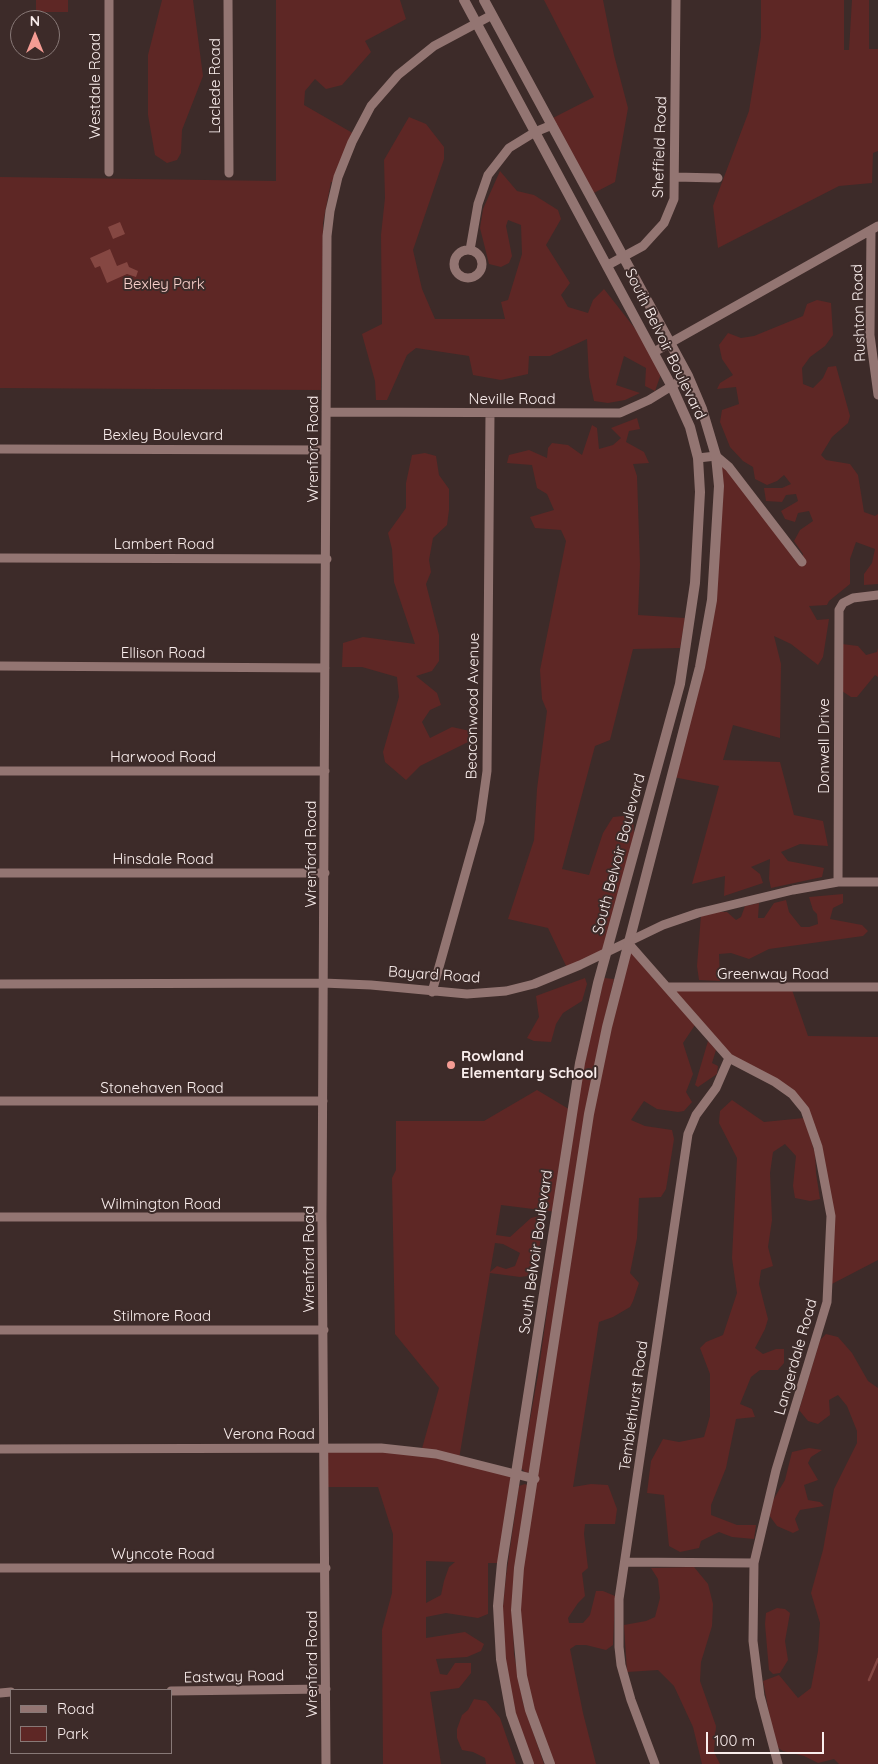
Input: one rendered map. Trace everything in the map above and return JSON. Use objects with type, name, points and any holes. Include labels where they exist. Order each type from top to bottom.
[{"type":"street","name":"Westdale Road","points":[[109,0],[109,172]]},
{"type":"street","name":"Laclede Road","points":[[228,0],[229,173]]},
{"type":"street","name":"South Belvoir Boulevard","points":[[464,0],[672,387],[690,427],[698,458],[700,515],[695,583],[680,684],[588,1023],[573,1100],[502,1563],[499,1636],[511,1714],[528,1764]]},
{"type":"street","name":"South Belvoir Boulevard","points":[[484,0],[688,376],[702,409],[716,456],[718,518],[712,600],[689,715],[628,943],[607,1027],[589,1114],[535,1479],[519,1568],[516,1610],[522,1676],[530,1710],[550,1764]]},
{"type":"street","name":"Sheffield Road","points":[[608,265],[643,246],[664,223],[674,199],[676,177],[676,0]]},
{"type":"street","name":"Wrenford Road","points":[[326,1764],[322,1217],[327,559],[327,236],[330,211],[338,177],[352,142],[371,106],[398,75],[434,46],[492,15]]},
{"type":"street","points":[[470,250],[478,204],[488,175],[509,148],[535,132],[552,125]]},
{"type":"street","points":[[676,177],[718,178]]},
{"type":"street","points":[[654,352],[874,228]]},
{"type":"street","name":"Rushton Road","points":[[874,228],[870,335],[878,395]]},
{"type":"street","name":"Neville Road","points":[[326,412],[620,413],[649,400],[688,376]]},
{"type":"street","name":"Beaconwood Avenue","points":[[432,992],[480,821],[487,771],[490,413]]},
{"type":"street","name":"Bexley Boulevard","points":[[0,448],[326,450]]},
{"type":"street","points":[[698,458],[716,456],[735,475],[802,562]]},
{"type":"street","name":"Lambert Road","points":[[0,558],[327,559]]},
{"type":"street","name":"Donwell Drive","points":[[838,882],[839,610],[843,603],[853,598],[878,595]]},
{"type":"street","name":"Ellison Road","points":[[0,666],[325,668]]},
{"type":"street","name":"Harwood Road","points":[[0,771],[325,771]]},
{"type":"street","name":"Hinsdale Road","points":[[0,873],[325,873]]},
{"type":"street","name":"Bayard Road","points":[[0,984],[323,983],[371,985],[467,994],[506,991],[534,984],[628,943],[663,925],[698,913],[794,890],[838,882],[878,882]]},
{"type":"street","name":"Langerdale Road","points":[[628,943],[729,1058],[775,1082],[792,1094],[806,1110],[818,1147],[831,1216],[827,1302],[776,1470],[754,1563],[753,1641],[760,1696],[778,1764]]},
{"type":"street","name":"Greenway Road","points":[[668,987],[878,987]]},
{"type":"street","name":"Temblethurst Road","points":[[656,1764],[626,1684],[619,1647],[619,1600],[688,1134],[696,1115],[716,1088],[729,1058]]},
{"type":"street","name":"Stonehaven Road","points":[[0,1101],[323,1101]]},
{"type":"street","name":"Wilmington Road","points":[[0,1217],[322,1217]]},
{"type":"street","name":"Stilmore Road","points":[[0,1330],[324,1330]]},
{"type":"street","name":"Verona Road","points":[[0,1449],[381,1448],[436,1454],[535,1479]]},
{"type":"street","points":[[625,1562],[754,1563]]},
{"type":"street","name":"Wyncote Road","points":[[0,1568],[326,1568]]},
{"type":"street","name":"Eastway Road","points":[[172,1691],[326,1689]]},
{"type":"green space","points":[[36,0],[68,0],[68,12],[36,10]]},
{"type":"green space","points":[[162,0],[193,0],[203,76],[182,130],[181,153],[177,160],[167,163],[155,155],[148,115],[148,55]]},
{"type":"green space","name":"Bexley Park","points":[[276,0],[400,0],[406,19],[365,41],[371,52],[342,85],[326,89],[315,79],[305,91],[304,105],[356,135],[337,182],[331,182],[323,223],[321,390],[0,388],[0,177],[276,181]]},
{"type":"green space","points":[[544,0],[603,0],[614,55],[628,108],[615,182],[590,195],[549,120],[594,97]]},
{"type":"green space","points":[[761,0],[844,0],[844,50],[849,50],[852,0],[869,0],[869,49],[878,49],[878,151],[873,153],[872,183],[839,186],[718,248],[713,206],[749,111],[761,37]]},
{"type":"green space","points":[[409,117],[426,124],[444,147],[444,159],[413,250],[422,289],[435,319],[505,319],[501,302],[508,300],[522,254],[521,225],[508,220],[506,226],[512,256],[509,263],[501,267],[489,264],[480,228],[483,209],[500,171],[517,191],[534,195],[558,210],[561,219],[546,245],[570,283],[561,295],[568,307],[588,313],[593,300],[604,289],[637,331],[661,374],[655,391],[645,386],[646,368],[624,356],[616,385],[640,393],[625,400],[608,403],[594,401],[589,377],[587,339],[550,356],[529,356],[528,374],[501,380],[473,375],[469,356],[416,348],[407,355],[387,400],[376,400],[375,381],[362,334],[382,324],[381,235],[385,198],[384,160]]},
{"type":"green space","points":[[817,300],[831,303],[833,335],[825,346],[810,357],[802,368],[803,384],[813,388],[823,378],[828,367],[836,366],[850,416],[848,423],[832,437],[821,455],[826,460],[850,464],[858,475],[864,512],[875,516],[878,514],[878,584],[864,585],[864,574],[872,563],[875,549],[856,542],[850,559],[850,584],[829,601],[827,605],[809,606],[817,620],[829,619],[823,657],[818,665],[791,644],[774,636],[781,664],[780,738],[733,725],[723,760],[780,762],[794,815],[823,821],[828,846],[800,844],[781,852],[788,861],[824,868],[822,877],[771,888],[769,879],[770,859],[751,867],[760,874],[763,883],[724,896],[725,876],[692,884],[719,786],[673,777],[712,600],[716,456],[802,561],[803,554],[794,541],[800,530],[813,521],[809,511],[798,513],[795,522],[785,519],[781,511],[798,501],[796,494],[786,495],[782,502],[766,501],[764,488],[782,488],[791,484],[784,475],[777,481],[767,485],[755,479],[753,467],[743,461],[730,447],[720,422],[722,410],[739,404],[736,387],[717,389],[720,383],[733,375],[722,359],[719,345],[728,333],[741,338],[754,336],[803,316],[807,304]]},
{"type":"green space","points":[[637,418],[640,429],[629,431],[626,442],[644,452],[649,463],[633,464],[637,476],[640,565],[638,615],[685,618],[680,648],[633,649],[610,740],[595,746],[562,869],[589,875],[603,833],[613,817],[633,815],[634,835],[607,952],[568,970],[548,928],[508,919],[534,840],[537,789],[547,711],[542,699],[540,670],[566,541],[561,530],[535,528],[530,517],[554,510],[547,494],[537,488],[532,465],[507,463],[509,455],[529,450],[547,458],[548,448],[552,443],[568,445],[582,455],[592,425],[597,428],[599,449],[613,445],[621,438],[611,428]]},
{"type":"green space","points":[[425,453],[436,456],[439,475],[449,489],[449,510],[447,525],[433,538],[429,560],[431,572],[426,584],[439,635],[439,661],[432,671],[416,676],[437,693],[441,705],[430,710],[422,722],[430,738],[452,727],[470,731],[468,742],[420,766],[406,780],[385,762],[383,752],[399,697],[397,677],[362,667],[342,667],[343,643],[363,637],[415,644],[394,582],[392,549],[388,533],[406,508],[406,483],[412,455]]},
{"type":"green space","points":[[842,644],[858,646],[866,655],[877,652],[878,648],[878,677],[875,675],[857,697],[851,697],[842,691]]},
{"type":"green space","points":[[843,894],[843,903],[833,908],[830,919],[862,925],[868,931],[863,936],[769,949],[749,959],[731,953],[719,954],[720,981],[699,980],[697,966],[701,915],[727,912],[736,920],[741,917],[745,906],[759,903],[758,918],[764,918],[774,903],[786,900],[789,912],[801,927],[809,927],[818,924],[817,914],[813,910],[809,897]]},
{"type":"green space","points":[[628,943],[668,987],[791,987],[808,1036],[878,1037],[878,1260],[828,1286],[831,1216],[805,1110],[792,1094],[729,1058],[697,1022],[683,1043],[693,1074],[686,1092],[692,1102],[684,1111],[678,1112],[657,1109],[644,1101],[631,1120],[645,1126],[672,1130],[674,1139],[666,1189],[661,1197],[639,1198],[637,1238],[630,1273],[639,1283],[633,1301],[630,1307],[613,1317],[599,1322],[573,1487],[591,1484],[608,1485],[617,1509],[615,1524],[585,1524],[584,1534],[588,1568],[582,1573],[585,1596],[568,1618],[569,1623],[583,1623],[590,1615],[596,1591],[603,1591],[615,1596],[613,1645],[606,1650],[586,1645],[576,1645],[570,1649],[596,1764],[550,1764],[530,1710],[516,1610],[583,1153]]},
{"type":"green space","points":[[585,978],[587,984],[582,1001],[563,1013],[556,1024],[551,1042],[534,1041],[527,1038],[539,1017],[536,996]]},
{"type":"green space","points":[[604,978],[614,979],[600,1038],[530,1472],[526,1473],[522,1469],[522,1464],[538,1375],[577,1098]]},
{"type":"green space","points":[[708,1041],[716,1050],[712,1063],[718,1066],[717,1074],[698,1087],[695,1085]]},
{"type":"green space","points":[[537,1090],[572,1111],[557,1212],[501,1205],[496,1235],[510,1237],[531,1218],[543,1215],[543,1227],[535,1271],[528,1276],[520,1277],[490,1273],[459,1459],[516,1473],[502,1563],[488,1563],[488,1614],[478,1618],[446,1613],[426,1617],[426,1638],[465,1632],[484,1644],[481,1651],[467,1657],[436,1659],[440,1674],[447,1675],[455,1663],[471,1663],[471,1673],[459,1688],[430,1692],[441,1764],[383,1764],[382,1630],[392,1593],[393,1534],[378,1487],[325,1487],[324,1448],[421,1452],[439,1388],[395,1334],[392,1178],[396,1170],[396,1121],[484,1121]],"holes":[[[495,1243],[503,1244],[520,1253],[515,1266],[506,1269],[497,1266],[490,1272]],[[426,1561],[455,1562],[449,1567],[441,1595],[426,1603]]]},
{"type":"green space","points":[[732,1100],[764,1122],[804,1118],[815,1153],[820,1199],[810,1201],[795,1198],[793,1186],[796,1156],[785,1144],[773,1152],[770,1173],[772,1220],[768,1247],[773,1266],[761,1270],[759,1284],[768,1319],[755,1348],[763,1354],[776,1349],[784,1349],[784,1363],[778,1370],[760,1370],[751,1377],[740,1404],[752,1409],[755,1417],[736,1419],[726,1468],[711,1505],[711,1515],[737,1525],[756,1525],[754,1539],[732,1537],[719,1532],[701,1541],[699,1548],[680,1552],[669,1546],[664,1495],[647,1493],[651,1461],[663,1439],[679,1442],[704,1437],[710,1416],[710,1374],[700,1348],[706,1342],[723,1335],[737,1293],[732,1258],[737,1158],[719,1123],[720,1111]]},
{"type":"green space","points":[[826,1334],[838,1337],[852,1353],[868,1381],[878,1388],[878,1764],[839,1764],[834,1759],[818,1763],[804,1756],[783,1751],[775,1746],[763,1681],[779,1675],[798,1698],[811,1688],[818,1651],[820,1623],[811,1593],[823,1550],[834,1489],[857,1443],[857,1431],[847,1406],[838,1395],[829,1400],[830,1415],[818,1424],[808,1421],[799,1410],[820,1340]]},
{"type":"green space","points":[[809,1448],[822,1450],[811,1457],[808,1463],[818,1480],[804,1485],[808,1500],[820,1502],[824,1506],[800,1510],[795,1519],[799,1530],[793,1533],[777,1526],[769,1515],[772,1502],[785,1480],[792,1452]]},
{"type":"green space","points":[[525,1484],[529,1486],[513,1627],[514,1654],[523,1703],[544,1764],[533,1764],[517,1721],[506,1671],[501,1627],[519,1486]]},
{"type":"green space","points":[[694,1567],[708,1584],[713,1604],[712,1626],[701,1662],[700,1681],[716,1726],[714,1752],[720,1764],[702,1764],[693,1727],[674,1686],[658,1670],[627,1672],[624,1625],[646,1621],[655,1617],[660,1598],[658,1579],[651,1568]]},
{"type":"green space","points":[[777,1608],[785,1609],[790,1613],[785,1641],[788,1660],[780,1673],[773,1674],[769,1670],[765,1624],[766,1613]]},
{"type":"green space","points":[[474,1699],[486,1701],[500,1718],[516,1764],[486,1764],[485,1758],[473,1752],[462,1750],[457,1738],[457,1729],[462,1715],[468,1710]]},
{"type":"shaded area","points":[[120,222],[125,234],[113,239],[108,227]]},
{"type":"shaded area","points":[[110,249],[117,266],[127,262],[129,267],[138,271],[136,277],[127,274],[107,283],[100,266],[95,268],[90,258]]},
{"type":"waterway","points":[[869,1680],[878,1659]]},
{"type":"place","name":"Rowland Elementary School","points":[[451,1065]]}]
